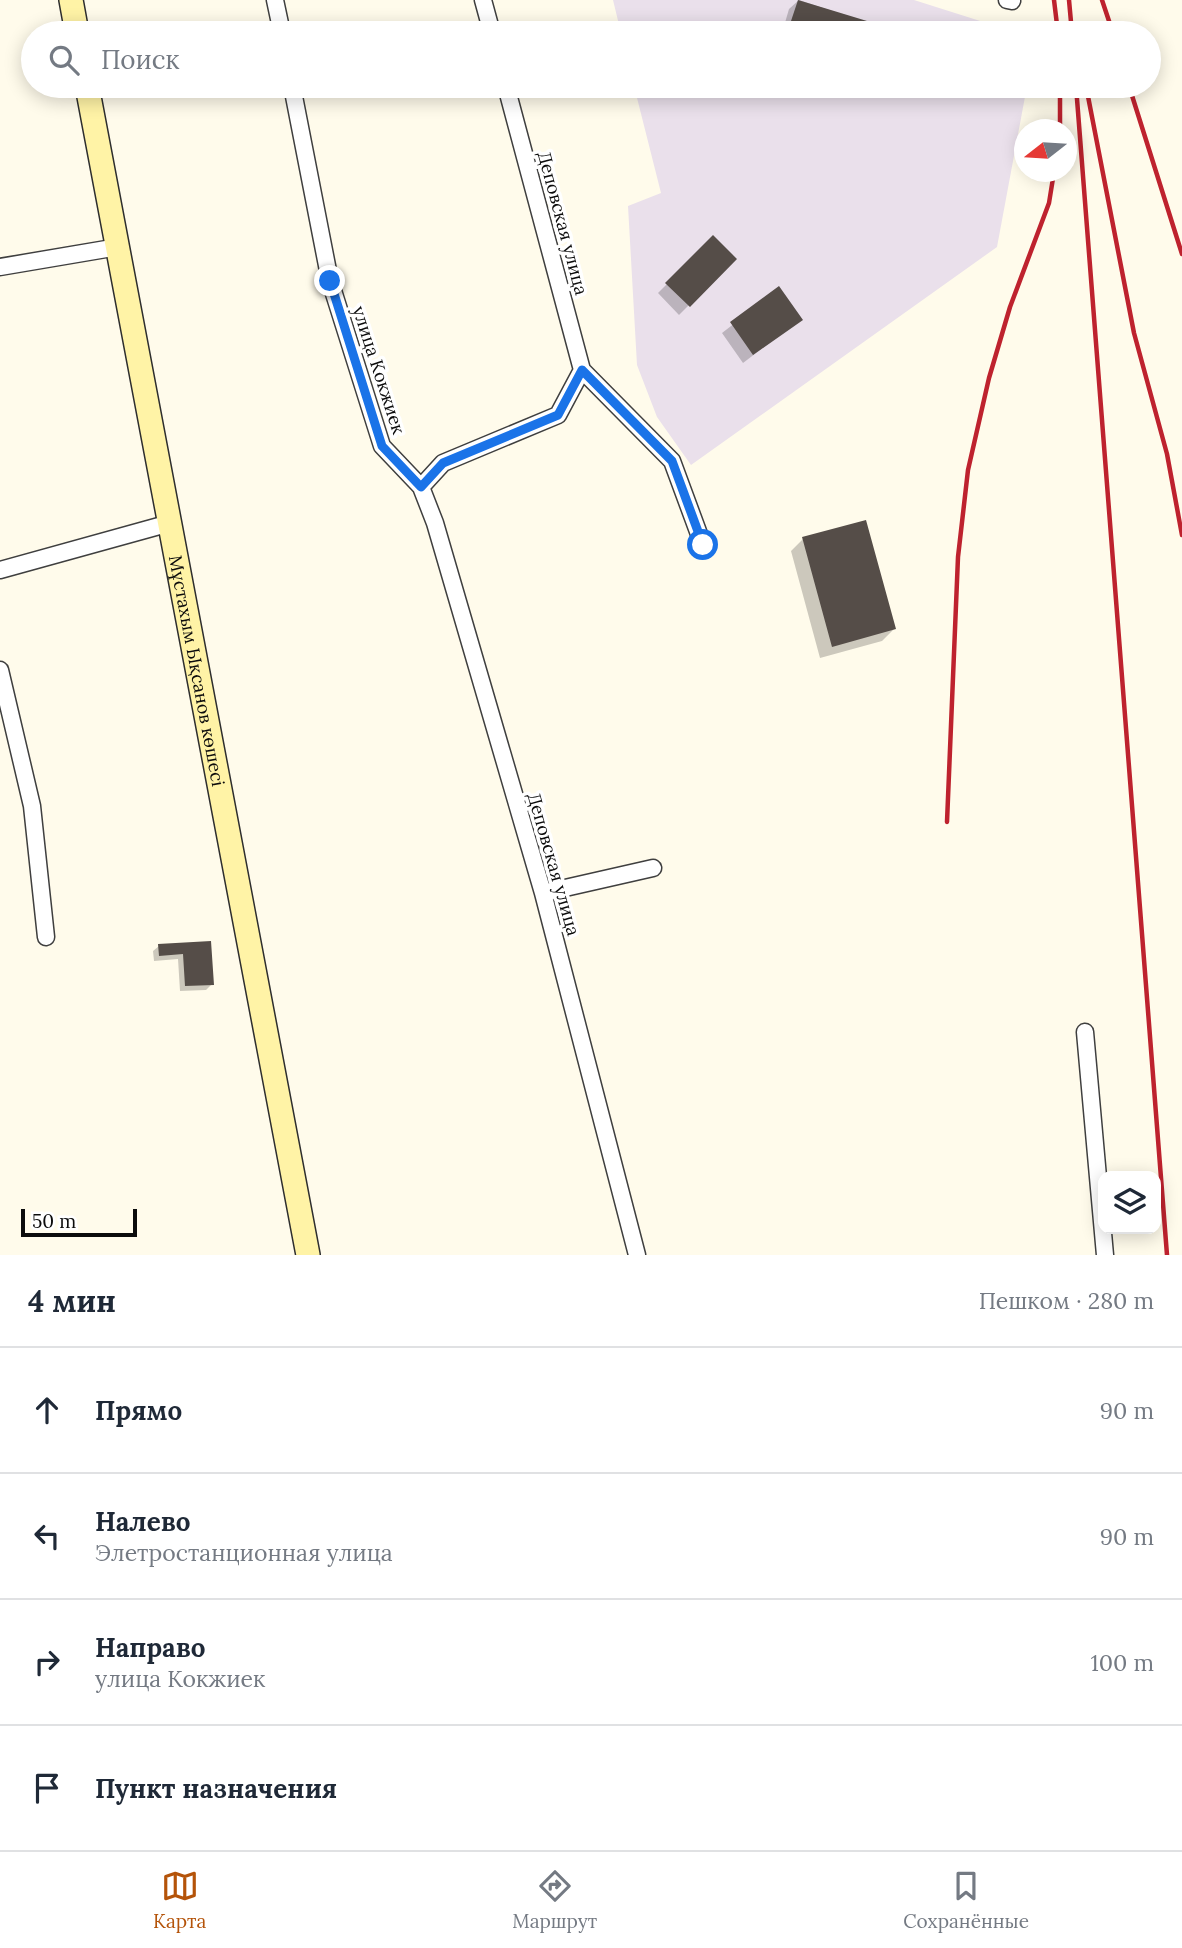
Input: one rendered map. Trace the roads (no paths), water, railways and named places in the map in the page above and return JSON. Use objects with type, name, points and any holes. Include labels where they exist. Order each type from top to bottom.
[{"type":"main road","points":[[71,0],[75,21]]},
{"type":"main road","name":"Мұстахым Ықсанов көшесі","points":[[89,98],[308,1255]]},
{"type":"street","points":[[275,0],[279,21]]},
{"type":"street","points":[[483,0],[489,21]]},
{"type":"street","name":"улица Кокжиек","points":[[294,98],[330,281],[382,446],[421,487]]},
{"type":"street","name":"Деповская улица","points":[[509,98],[582,370]]},
{"type":"street","points":[[0,267],[118,247]]},
{"type":"street","points":[[421,487],[443,463],[558,415],[582,370],[672,461],[703,545]]},
{"type":"street","name":"Деповская улица","points":[[421,487],[436,523],[544,893],[637,1255]]},
{"type":"street","points":[[0,570],[170,523]]},
{"type":"street","points":[[0,670],[32,806],[46,937]]},
{"type":"street","points":[[544,893],[653,868]]},
{"type":"street","points":[[1085,1032],[1105,1255]]},
{"type":"railway","points":[[1054,0],[1057,21]]},
{"type":"railway","points":[[1069,0],[1071,21]]},
{"type":"railway","points":[[1102,0],[1109,21]]},
{"type":"railway","points":[[1060,98],[1060,119]]},
{"type":"railway","points":[[1077,98],[1167,1255]]},
{"type":"railway","points":[[1088,98],[1134,333],[1167,454],[1182,535]]},
{"type":"railway","points":[[1133,98],[1182,254]]},
{"type":"railway","points":[[947,822],[958,557],[968,470],[989,378],[1010,307],[1049,203],[1052,182]]}]
